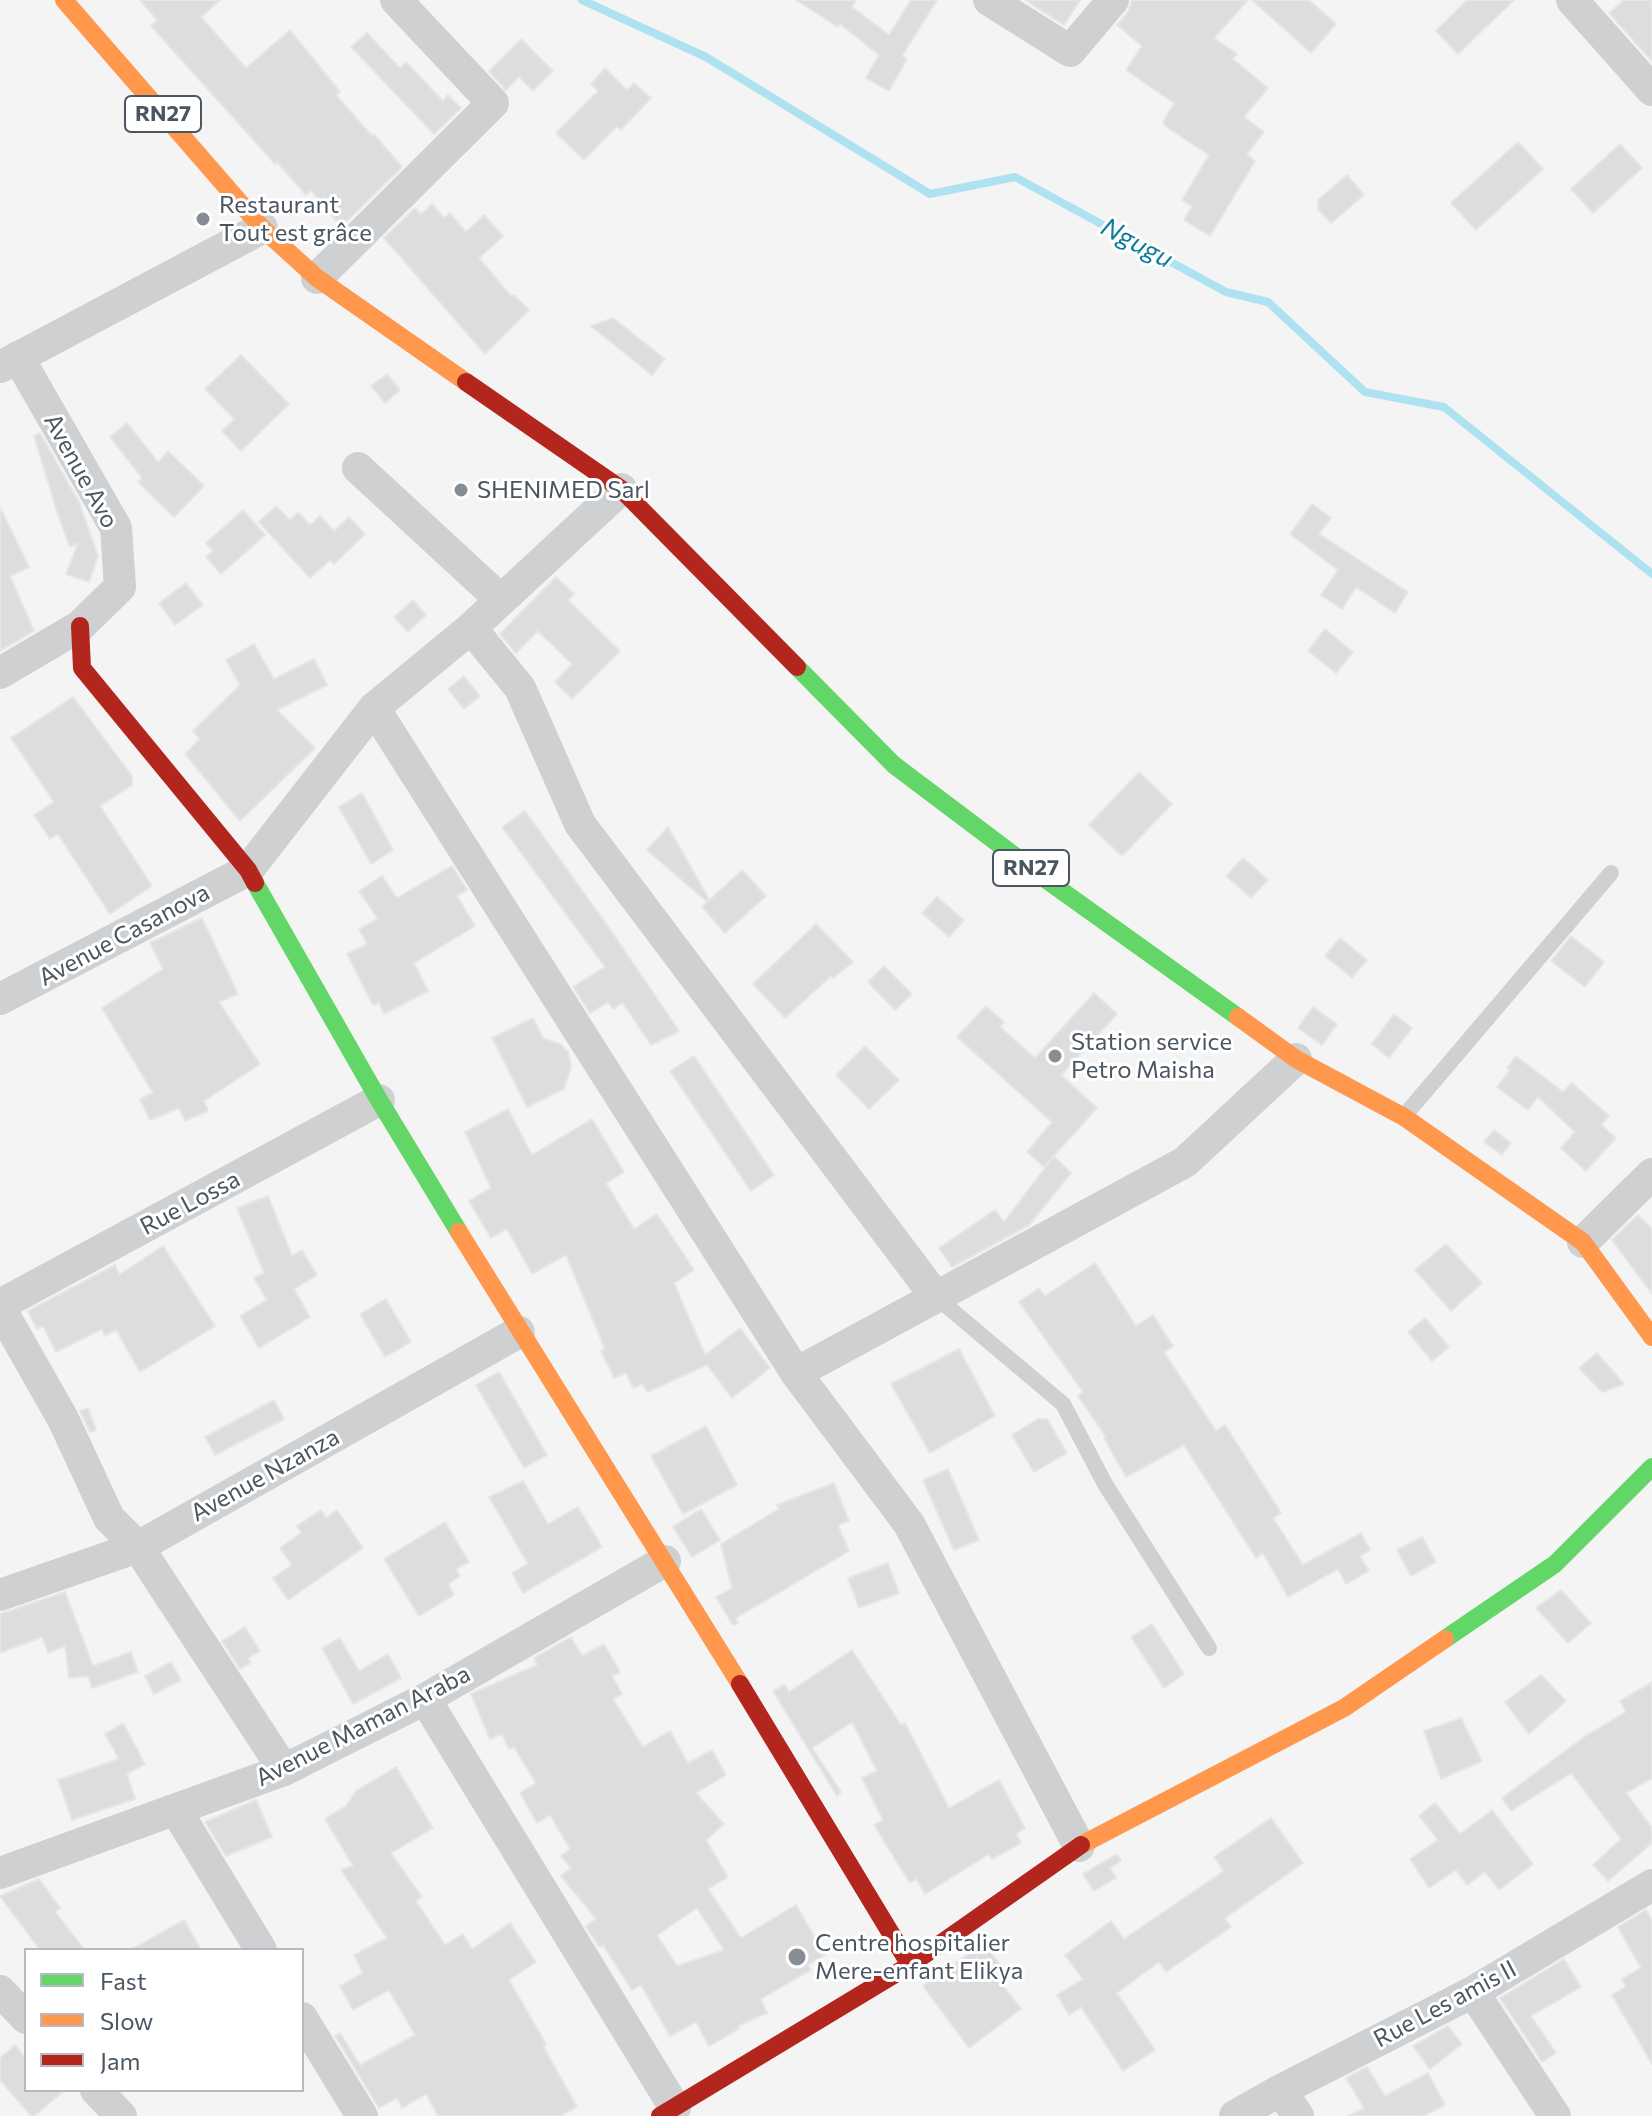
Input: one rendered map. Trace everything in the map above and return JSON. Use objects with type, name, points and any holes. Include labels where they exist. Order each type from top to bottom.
[{"type":"street","name":"RN27","points":[[64,0],[262,228],[317,278],[621,489],[894,765],[1048,881],[1296,1059],[1404,1117],[1583,1242],[1652,1337]]},
{"type":"street","points":[[317,278],[493,103],[396,0]]},
{"type":"street","points":[[989,0],[1070,51],[1113,0]]},
{"type":"street","points":[[1572,0],[1652,90]]},
{"type":"street","points":[[9,362],[262,228]]},
{"type":"street","name":"Avenue Avo","points":[[0,673],[80,626],[120,587],[116,528],[9,362]]},
{"type":"street","points":[[358,468],[501,600]]},
{"type":"street","points":[[248,870],[374,708],[471,628],[621,489]]},
{"type":"street","points":[[80,626],[82,668],[248,870],[379,1100],[519,1332],[665,1561],[910,1965]]},
{"type":"street","points":[[471,628],[520,688],[580,824],[936,1297]]},
{"type":"street","points":[[374,708],[796,1373],[909,1524],[1079,1846]]},
{"type":"street","name":"Avenue Casanova","points":[[0,999],[248,870]]},
{"type":"street","points":[[796,1373],[1185,1162],[1296,1059]]},
{"type":"street","name":"Rue Lossa","points":[[0,1307],[379,1100]]},
{"type":"street","points":[[1583,1242],[1652,1174]]},
{"type":"street","points":[[0,1307],[63,1419],[109,1518],[138,1547],[284,1770]]},
{"type":"street","name":"Avenue Nzanza","points":[[0,1595],[138,1547],[519,1332]]},
{"type":"street","points":[[425,1699],[668,2112],[910,1965],[1079,1846],[1344,1708],[1555,1564],[1652,1467]]},
{"type":"street","name":"Avenue Maman Araba","points":[[0,1873],[284,1770],[425,1699],[665,1561]]},
{"type":"street","points":[[176,1810],[260,1948]]},
{"type":"street","name":"Rue Les amis II","points":[[1235,2116],[1289,2103],[1652,1885]]},
{"type":"street","points":[[0,1991],[24,2016]]},
{"type":"street","points":[[1473,1992],[1555,2116]]},
{"type":"street","points":[[304,2021],[362,2116]]},
{"type":"lane","points":[[1404,1117],[1611,873]]},
{"type":"lane","points":[[936,1297],[1063,1404],[1105,1484],[1209,1648]]},
{"type":"building","points":[[140,0],[220,0],[201,17],[246,68],[290,30],[340,92],[336,95],[402,167],[341,227],[311,190],[306,195],[277,162],[275,164],[151,26],[157,20]]},
{"type":"building","points":[[796,0],[856,0],[852,7],[889,35],[911,0],[937,0],[902,56],[907,59],[889,91],[866,78],[879,55],[840,24],[838,27]]},
{"type":"building","points":[[1025,0],[1080,0],[1064,25]]},
{"type":"building","points":[[1132,0],[1248,0],[1214,38],[1237,54],[1233,59],[1268,88],[1244,117],[1264,132],[1247,154],[1255,161],[1210,236],[1184,220],[1192,206],[1182,200],[1209,155],[1165,126],[1163,122],[1174,103],[1126,70],[1142,46],[1117,25],[1128,12]]},
{"type":"building","points":[[1252,0],[1309,0],[1336,24],[1311,53]]},
{"type":"building","points":[[1467,0],[1514,0],[1458,54],[1436,31]]},
{"type":"building","points":[[1624,0],[1652,0],[1652,61],[1609,13]]},
{"type":"building","points":[[367,33],[400,68],[406,62],[443,101],[448,95],[461,108],[434,134],[351,47]]},
{"type":"building","points":[[521,39],[553,71],[533,91],[519,77],[506,90],[489,71]]},
{"type":"building","points":[[605,68],[627,90],[634,83],[651,98],[621,130],[617,126],[584,160],[556,133],[598,91],[591,84]]},
{"type":"building","points":[[1518,142],[1543,169],[1476,230],[1451,203]]},
{"type":"building","points":[[1620,144],[1642,168],[1593,213],[1571,189]]},
{"type":"building","points":[[1347,175],[1364,195],[1331,223],[1318,209],[1318,200]]},
{"type":"building","points":[[432,204],[444,218],[450,213],[466,232],[484,215],[503,236],[479,258],[512,297],[514,295],[529,310],[485,354],[384,238],[415,208],[421,214]]},
{"type":"building","points":[[613,318],[665,359],[652,375],[591,326]]},
{"type":"building","points":[[241,355],[289,404],[241,451],[222,431],[234,419],[205,389]]},
{"type":"building","points":[[387,374],[400,390],[385,403],[371,386]]},
{"type":"building","points":[[127,423],[158,462],[168,451],[204,486],[174,517],[138,482],[142,478],[110,437]]},
{"type":"building","points":[[40,433],[79,502],[98,556],[89,582],[66,574],[78,543],[70,547],[58,515],[34,436]]},
{"type":"building","points":[[1312,504],[1331,518],[1319,534],[1408,592],[1395,613],[1356,587],[1342,609],[1321,595],[1338,570],[1290,534]]},
{"type":"building","points":[[276,506],[290,520],[298,512],[310,525],[320,516],[334,531],[349,517],[365,534],[334,564],[330,560],[310,578],[259,522]]},
{"type":"building","points":[[0,507],[29,567],[10,576],[34,631],[0,651]]},
{"type":"building","points":[[243,510],[265,535],[221,574],[206,557],[213,551],[206,543]]},
{"type":"building","points":[[556,577],[574,594],[568,600],[620,651],[572,699],[555,682],[572,664],[538,631],[516,653],[500,634]]},
{"type":"building","points":[[186,583],[203,605],[175,625],[159,603]]},
{"type":"building","points":[[413,600],[426,615],[408,632],[394,617]]},
{"type":"building","points":[[1325,629],[1353,652],[1336,673],[1308,651]]},
{"type":"building","points":[[254,644],[274,679],[314,659],[327,685],[277,710],[315,748],[240,821],[185,754],[200,739],[193,731],[240,685],[226,660]]},
{"type":"building","points":[[464,676],[480,696],[464,709],[448,689]]},
{"type":"building","points":[[73,697],[132,776],[132,785],[100,806],[152,886],[110,914],[58,834],[50,839],[34,815],[54,802],[11,738]]},
{"type":"building","points":[[1139,772],[1172,804],[1122,856],[1089,825]]},
{"type":"building","points":[[362,793],[393,850],[371,864],[339,807]]},
{"type":"building","points":[[525,811],[679,1031],[651,1045],[623,1003],[613,1009],[608,1002],[590,1013],[573,987],[605,967],[502,827]]},
{"type":"building","points":[[668,827],[709,899],[706,901],[647,850]]},
{"type":"building","points":[[1243,858],[1268,880],[1251,898],[1226,876]]},
{"type":"building","points":[[452,866],[467,890],[457,896],[475,926],[414,963],[428,991],[384,1014],[379,1002],[373,1005],[347,954],[367,944],[359,929],[378,919],[359,891],[382,876],[397,898]]},
{"type":"building","points":[[742,870],[766,896],[725,933],[702,907]]},
{"type":"building","points":[[937,897],[964,920],[949,937],[922,913]]},
{"type":"building","points":[[202,918],[238,994],[219,1002],[260,1064],[204,1101],[208,1111],[185,1121],[179,1108],[150,1120],[140,1099],[153,1093],[102,1008],[163,969],[150,943]]},
{"type":"building","points":[[816,924],[853,962],[833,978],[831,976],[785,1018],[753,984]]},
{"type":"building","points":[[1571,936],[1604,962],[1585,987],[1551,961]]},
{"type":"building","points":[[1340,938],[1367,960],[1352,978],[1325,956]]},
{"type":"building","points":[[884,966],[912,994],[895,1010],[868,982]]},
{"type":"building","points":[[1094,993],[1117,1014],[1061,1075],[1097,1108],[1044,1167],[1027,1152],[1052,1122],[957,1037],[986,1006],[1004,1022],[1000,1027],[1035,1058]]},
{"type":"building","points":[[1313,1007],[1337,1024],[1322,1045],[1298,1028]]},
{"type":"building","points":[[1394,1014],[1412,1028],[1389,1058],[1372,1044]]},
{"type":"building","points":[[533,1018],[543,1038],[560,1044],[568,1052],[571,1067],[564,1089],[527,1107],[492,1038]]},
{"type":"building","points":[[865,1046],[899,1080],[869,1109],[836,1075]]},
{"type":"building","points":[[694,1056],[774,1175],[751,1191],[670,1071]]},
{"type":"building","points":[[1516,1056],[1563,1092],[1572,1083],[1609,1116],[1601,1125],[1616,1138],[1586,1171],[1561,1148],[1575,1132],[1538,1097],[1528,1110],[1497,1087]]},
{"type":"building","points":[[508,1109],[532,1155],[592,1119],[624,1172],[606,1183],[634,1229],[657,1214],[694,1270],[674,1283],[705,1355],[740,1328],[770,1368],[732,1398],[707,1365],[647,1392],[643,1384],[633,1388],[626,1373],[614,1378],[566,1255],[532,1274],[507,1229],[491,1238],[469,1201],[491,1188],[465,1132]]},
{"type":"building","points":[[1494,1130],[1511,1143],[1502,1155],[1484,1142]]},
{"type":"building","points":[[1054,1156],[1071,1173],[1029,1225],[952,1267],[939,1248],[995,1210],[1004,1222]]},
{"type":"building","points":[[268,1196],[292,1256],[302,1250],[317,1275],[294,1289],[310,1317],[259,1348],[240,1316],[267,1300],[254,1278],[264,1273],[237,1208]]},
{"type":"building","points":[[1638,1215],[1652,1229],[1652,1294],[1612,1240]]},
{"type":"building","points":[[1446,1244],[1482,1283],[1451,1311],[1415,1270]]},
{"type":"building","points":[[163,1246],[215,1326],[140,1372],[116,1330],[105,1336],[102,1329],[56,1352],[43,1326],[37,1329],[28,1311],[115,1265],[119,1275]]},
{"type":"building","points":[[1095,1263],[1136,1326],[1153,1315],[1173,1346],[1164,1352],[1216,1431],[1225,1425],[1281,1513],[1273,1518],[1303,1565],[1361,1533],[1370,1550],[1360,1556],[1369,1571],[1346,1584],[1338,1569],[1288,1597],[1263,1553],[1256,1558],[1184,1445],[1126,1477],[1106,1437],[1078,1396],[1083,1392],[1019,1302],[1039,1288],[1045,1296]]},
{"type":"building","points":[[386,1299],[411,1342],[385,1357],[360,1314]]},
{"type":"building","points":[[1425,1318],[1449,1347],[1432,1361],[1408,1332]]},
{"type":"building","points":[[959,1349],[995,1416],[930,1453],[891,1384]]},
{"type":"building","points":[[1597,1353],[1624,1384],[1602,1392],[1579,1368]]},
{"type":"building","points":[[499,1372],[547,1455],[524,1468],[476,1385]]},
{"type":"building","points":[[274,1400],[284,1419],[215,1455],[205,1437]]},
{"type":"building","points":[[88,1408],[96,1430],[90,1432],[80,1411]]},
{"type":"building","points":[[1038,1419],[1047,1419],[1067,1453],[1034,1472],[1012,1435]]},
{"type":"building","points":[[706,1426],[737,1485],[683,1514],[651,1456]]},
{"type":"building","points":[[948,1469],[979,1540],[954,1550],[923,1480]]},
{"type":"building","points":[[523,1481],[548,1524],[578,1507],[602,1547],[523,1593],[512,1573],[528,1564],[489,1497]]},
{"type":"building","points":[[834,1483],[849,1521],[838,1525],[849,1551],[736,1618],[738,1623],[733,1625],[716,1597],[732,1588],[721,1544],[779,1509],[777,1505]]},
{"type":"building","points":[[701,1509],[720,1540],[692,1557],[673,1527]]},
{"type":"building","points":[[321,1510],[326,1518],[337,1510],[363,1548],[288,1600],[273,1578],[292,1565],[280,1548],[301,1533],[297,1526]]},
{"type":"building","points":[[445,1522],[469,1562],[456,1569],[460,1576],[448,1584],[454,1595],[419,1616],[384,1559]]},
{"type":"building","points":[[1422,1537],[1436,1562],[1411,1576],[1397,1550]]},
{"type":"building","points":[[888,1563],[899,1593],[859,1608],[848,1578]]},
{"type":"building","points":[[1561,1590],[1591,1623],[1568,1643],[1536,1608]]},
{"type":"building","points":[[65,1592],[93,1666],[131,1652],[138,1672],[92,1688],[88,1676],[69,1678],[65,1646],[48,1653],[42,1637],[0,1653],[0,1614]]},
{"type":"building","points":[[1152,1624],[1184,1674],[1164,1688],[1131,1637]]},
{"type":"building","points":[[245,1627],[260,1651],[248,1658],[251,1663],[240,1669],[222,1641]]},
{"type":"building","points":[[571,1637],[582,1656],[604,1644],[620,1672],[612,1676],[622,1694],[613,1699],[643,1747],[670,1731],[688,1763],[712,1750],[726,1775],[696,1793],[724,1824],[706,1840],[728,1877],[708,1889],[741,1938],[796,1905],[825,1955],[808,1965],[811,1970],[761,1999],[767,2013],[738,2026],[739,2029],[709,2046],[696,2022],[670,2036],[641,1985],[632,1990],[603,1945],[599,1947],[586,1926],[596,1919],[561,1876],[571,1868],[561,1856],[570,1849],[550,1815],[537,1823],[520,1793],[536,1783],[514,1747],[509,1749],[502,1734],[490,1739],[471,1694],[537,1665],[534,1658]],"holes":[[[697,1908],[724,1950],[677,1966],[657,1935]]]},
{"type":"building","points":[[340,1638],[359,1671],[388,1654],[401,1678],[353,1704],[322,1648]]},
{"type":"building","points":[[852,1650],[901,1725],[905,1723],[949,1808],[999,1780],[1025,1828],[1016,1834],[1021,1843],[992,1859],[989,1854],[925,1894],[916,1879],[910,1883],[874,1825],[883,1820],[862,1778],[877,1771],[852,1722],[812,1748],[841,1792],[837,1796],[773,1691],[785,1685],[789,1692]]},
{"type":"building","points":[[171,1662],[181,1680],[154,1694],[145,1676]]},
{"type":"building","points":[[1541,1675],[1566,1701],[1529,1734],[1505,1702]]},
{"type":"building","points":[[1652,1682],[1652,1778],[1626,1793],[1652,1828],[1652,1843],[1608,1881],[1593,1865],[1621,1839],[1571,1773],[1511,1811],[1502,1798],[1584,1737],[1626,1712],[1620,1701]]},
{"type":"building","points":[[1461,1718],[1482,1761],[1441,1779],[1424,1731]]},
{"type":"building","points":[[123,1723],[145,1764],[127,1774],[135,1799],[72,1820],[58,1780],[119,1759],[105,1734]]},
{"type":"building","points":[[396,1767],[433,1828],[391,1853],[422,1897],[416,1901],[445,1945],[463,1934],[472,1949],[510,1923],[536,1962],[509,1980],[546,2044],[543,2046],[577,2107],[560,2116],[438,2116],[426,2094],[402,2108],[397,2098],[379,2108],[335,2036],[340,2033],[360,2065],[415,2035],[389,1990],[353,2010],[340,1986],[363,1973],[354,1955],[387,1938],[341,1870],[353,1866],[325,1819],[346,1806],[356,1791]]},
{"type":"building","points":[[256,1800],[272,1837],[226,1856],[205,1822]]},
{"type":"building","points":[[1435,1803],[1460,1834],[1492,1810],[1533,1864],[1499,1890],[1485,1872],[1467,1885],[1456,1870],[1429,1888],[1410,1859],[1438,1840],[1419,1816]]},
{"type":"building","points":[[1271,1818],[1303,1863],[1225,1918],[1231,1927],[1166,1972],[1159,1962],[1117,1993],[1155,2050],[1123,2071],[1081,2007],[1069,2015],[1057,1995],[1083,1979],[1065,1955],[1111,1921],[1124,1939],[1224,1871],[1214,1857]]},
{"type":"building","points":[[1117,1854],[1121,1861],[1110,1868],[1116,1878],[1094,1891],[1083,1874]]},
{"type":"building","points":[[39,1879],[60,1908],[55,1912],[83,1948],[39,1948],[0,1896]]},
{"type":"building","points":[[1646,1910],[1652,1920],[1652,2064],[1612,1995],[1626,1987],[1622,1979],[1641,1968],[1618,1927]]},
{"type":"building","points":[[184,1920],[200,1948],[134,1948]]},
{"type":"building","points":[[984,1943],[1006,1973],[998,1979],[1021,2009],[969,2048],[923,1986]]},
{"type":"building","points":[[1564,1959],[1581,1987],[1531,2016],[1556,2053],[1542,2062],[1500,1998]]},
{"type":"building","points":[[1448,2026],[1462,2044],[1430,2069],[1413,2046]]},
{"type":"building","points":[[15,2045],[24,2056],[24,2092],[63,2092],[31,2116],[0,2080],[0,2058]]},
{"type":"building","points":[[1367,2067],[1385,2096],[1428,2073],[1445,2105],[1423,2116],[1349,2116],[1364,2108],[1346,2078]]},
{"type":"waterway","name":"Ngugu","points":[[582,0],[706,57],[930,194],[1015,177],[1226,292],[1268,302],[1365,392],[1444,407],[1652,574]]},
{"type":"traffic: fast","points":[[797,667],[894,765],[1048,881],[1238,1017]]},
{"type":"traffic: fast","points":[[255,883],[379,1100],[459,1232]]},
{"type":"traffic: fast","points":[[1445,1639],[1555,1564],[1652,1467]]},
{"type":"traffic: slow","points":[[64,0],[262,228],[317,278],[466,382]]},
{"type":"traffic: slow","points":[[1238,1017],[1296,1059],[1404,1117],[1583,1242],[1652,1337]]},
{"type":"traffic: slow","points":[[459,1232],[740,1684]]},
{"type":"traffic: slow","points":[[1081,1845],[1344,1708],[1445,1639]]},
{"type":"traffic: jam","points":[[466,382],[621,489],[797,667]]},
{"type":"traffic: jam","points":[[80,626],[82,668],[248,870],[255,883]]},
{"type":"traffic: jam","points":[[740,1684],[910,1965]]},
{"type":"traffic: jam","points":[[660,2116],[910,1965],[1081,1845]]},
{"type":"place","name":"Restaurant Tout est grâce","points":[[203,219]]},
{"type":"place","name":"SHENIMED Sarl","points":[[461,490]]},
{"type":"place","name":"Station service Petro Maisha","points":[[1055,1056]]},
{"type":"place","name":"Centre hospitalier Mere-enfant Elikya","points":[[797,1957]]}]
